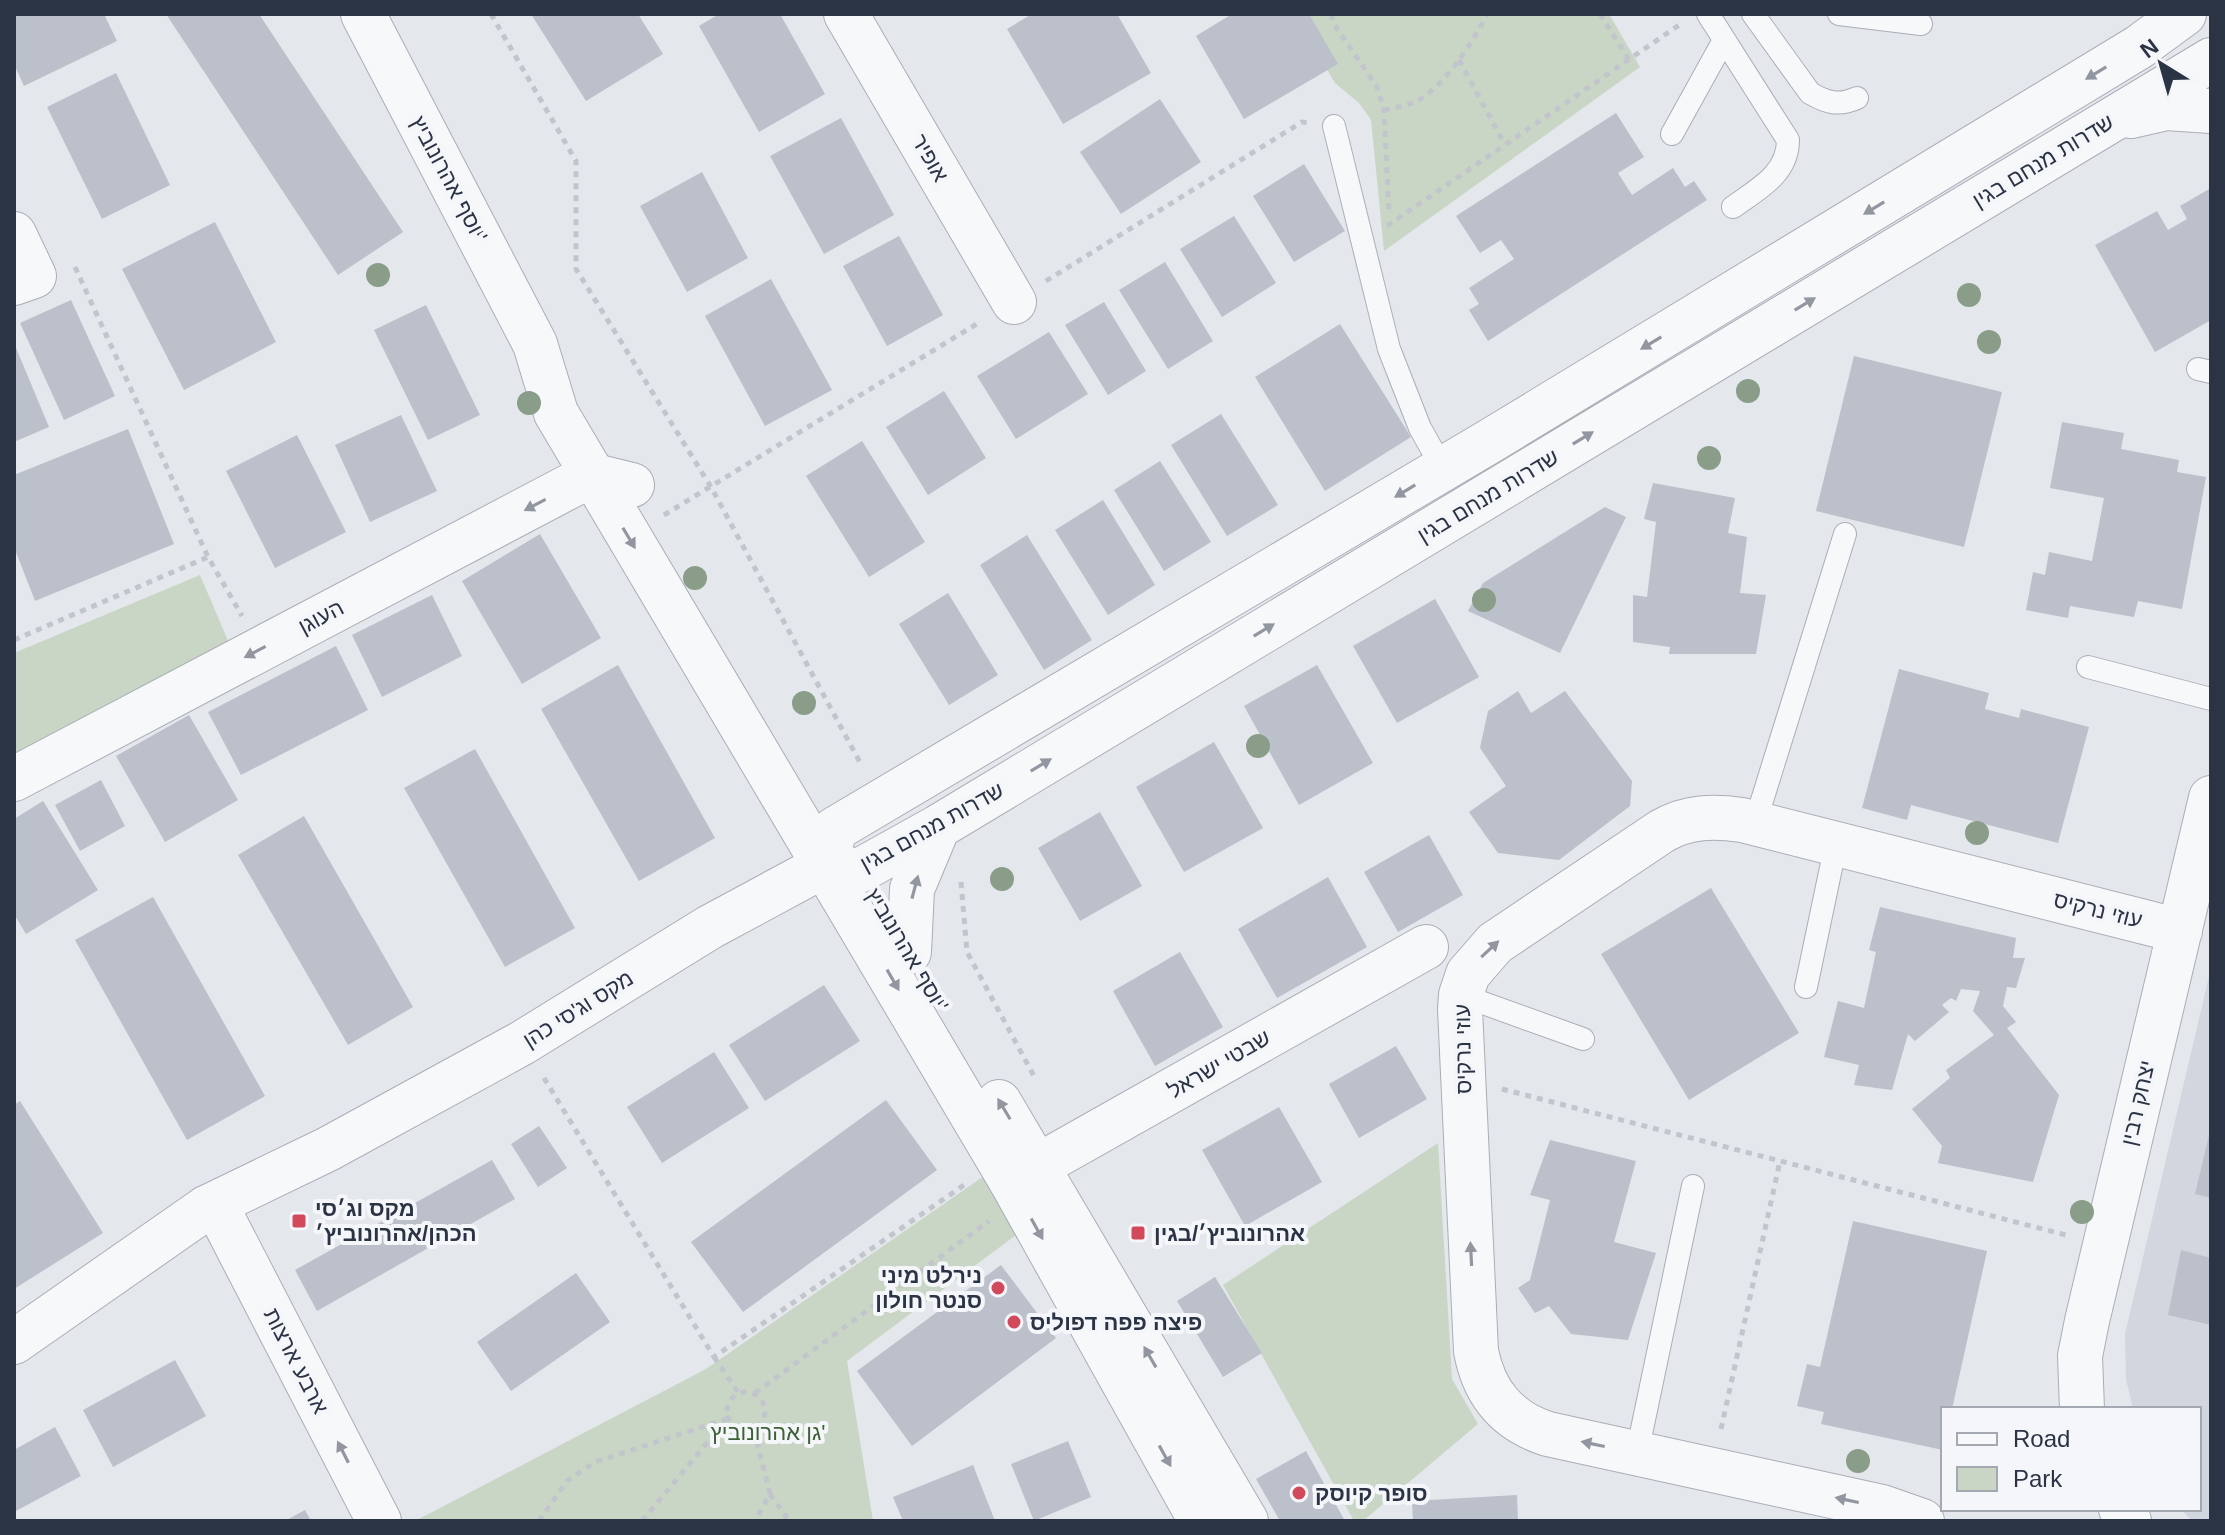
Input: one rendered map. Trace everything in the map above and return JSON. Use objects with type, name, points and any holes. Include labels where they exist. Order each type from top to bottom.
[{"type":"street","name":"יוסף אהרונוביץ'","points":[[363,14],[535,344],[556,413],[612,480],[840,855],[1201,1521]]},
{"type":"street","name":"אופיר","points":[[846,14],[1014,302]]},
{"type":"street","name":"שדרות מנחם בגין","points":[[840,855],[882,801],[1443,469],[2142,30],[2184,14]]},
{"type":"street","name":"שדרות מנחם בגין","points":[[840,855],[938,827],[2211,60]]},
{"type":"street","points":[[2088,134],[2147,111],[2186,108],[2211,111]]},
{"type":"street","points":[[14,234],[24,279]]},
{"type":"street","name":"העוגן","points":[[14,779],[260,649],[612,480]]},
{"type":"street","name":"יצחק רבין","points":[[2082,1407],[2080,1356],[2211,798]]},
{"type":"street","name":"עוזי נרקיס","points":[[1922,1521],[1882,1507],[1535,1430],[1513,1417],[1488,1389],[1476,1351],[1463,1079],[1461,995],[1473,967],[1495,943],[1662,831],[1688,820],[1708,817],[1755,823],[2180,931]]},
{"type":"street","points":[[909,952],[912,889],[938,827]]},
{"type":"street","name":"יוסף אהרונוביץ'","points":[[840,855],[909,952],[1017,1177],[1246,1521]]},
{"type":"street","name":"מקס וג'סי כהן","points":[[14,1342],[110,1273],[522,1043],[710,927],[840,855]]},
{"type":"street","name":"שבטי ישראל","points":[[1017,1177],[1426,947]]},
{"type":"street","name":"ארבע ארצות","points":[[214,1213],[379,1521]]},
{"type":"lane","points":[[1708,14],[1788,140],[1788,152],[1780,171],[1733,207]]},
{"type":"lane","points":[[1753,14],[1810,93],[1822,100],[1842,104],[1857,98]]},
{"type":"lane","points":[[1839,14],[1921,24]]},
{"type":"lane","points":[[1672,134],[1724,40]]},
{"type":"lane","points":[[1334,126],[1389,349],[1420,428],[1443,469]]},
{"type":"lane","points":[[1755,823],[1845,534]]},
{"type":"lane","points":[[2088,667],[2211,699]]},
{"type":"lane","points":[[1806,987],[1836,844]]},
{"type":"lane","points":[[1461,995],[1583,1039]]},
{"type":"lane","points":[[1637,1453],[1693,1186]]},
{"type":"path","points":[[491,14],[576,161],[576,269],[711,487],[882,801]]},
{"type":"path","points":[[1331,14],[1334,24],[1377,87],[1384,110],[1389,225]]},
{"type":"path","points":[[1384,110],[1416,102],[1436,86],[1459,60],[1487,14]]},
{"type":"path","points":[[1600,14],[1629,60]]},
{"type":"path","points":[[1363,243],[1684,22]]},
{"type":"path","points":[[1459,60],[1505,145]]},
{"type":"path","points":[[24,279],[75,265],[208,557],[260,649]]},
{"type":"path","points":[[14,640],[208,557]]},
{"type":"path","points":[[522,1043],[738,1392]]},
{"type":"path","points":[[1463,1079],[2105,1245]]},
{"type":"path","points":[[1712,1470],[1780,1161]]},
{"type":"path","points":[[714,1357],[1017,1177]]},
{"type":"path","points":[[755,1393],[1017,1177]]},
{"type":"path","points":[[642,1521],[727,1419],[727,1403],[738,1392],[755,1393],[765,1403],[765,1419],[754,1430],[738,1430],[727,1419]]},
{"type":"path","points":[[539,1521],[567,1481],[595,1462],[727,1419]]},
{"type":"path","points":[[754,1430],[770,1494],[789,1521]]},
{"type":"path","points":[[755,1521],[770,1494]]},
{"type":"shaded area","points":[[2211,968],[2211,1521],[2192,1521],[2183,1511],[2201,1511],[2201,1407],[2133,1407],[2126,1379],[2125,1334]]},
{"type":"green space","points":[[1294,14],[1609,14],[1640,67],[1384,251],[1371,120],[1359,103],[1335,83]]},
{"type":"green space","points":[[200,575],[229,643],[14,755],[14,653]]},
{"type":"green space","points":[[1438,1143],[1452,1379],[1478,1424],[1363,1521],[1354,1521],[1223,1285]]},
{"type":"green space","name":"גן אהרונוביץ'","points":[[984,1176],[1020,1232],[847,1361],[873,1521],[415,1521],[706,1369]]},
{"type":"building","points":[[14,14],[104,14],[117,41],[24,86],[14,64]]},
{"type":"building","points":[[166,14],[259,14],[403,232],[338,275]]},
{"type":"building","points":[[531,14],[638,14],[663,54],[586,101]]},
{"type":"building","points":[[719,14],[780,14],[825,94],[759,132],[699,26]]},
{"type":"building","points":[[1032,14],[1117,14],[1151,73],[1063,124],[1007,29]]},
{"type":"building","points":[[1232,14],[1309,14],[1338,64],[1244,119],[1196,36]]},
{"type":"building","points":[[116,73],[170,185],[102,219],[47,107]]},
{"type":"building","points":[[1160,99],[1201,162],[1121,214],[1080,152]]},
{"type":"building","points":[[1616,113],[1644,157],[1618,173],[1632,195],[1673,168],[1685,187],[1694,181],[1707,200],[1488,341],[1469,310],[1479,304],[1469,288],[1514,259],[1501,240],[1480,253],[1456,216]]},
{"type":"building","points":[[841,118],[894,215],[824,254],[770,156]]},
{"type":"building","points":[[1304,164],[1345,231],[1294,262],[1253,196]]},
{"type":"building","points":[[702,172],[748,258],[687,292],[640,206]]},
{"type":"building","points":[[2211,188],[2211,320],[2155,352],[2095,245],[2157,211],[2168,230],[2187,219],[2180,206]]},
{"type":"building","points":[[1234,216],[1276,283],[1222,317],[1180,249]]},
{"type":"building","points":[[215,222],[276,342],[184,390],[122,269]]},
{"type":"building","points":[[899,236],[943,315],[887,346],[843,266]]},
{"type":"building","points":[[1165,262],[1213,341],[1168,369],[1119,290]]},
{"type":"building","points":[[771,279],[832,390],[765,426],[705,316]]},
{"type":"building","points":[[71,300],[115,396],[64,420],[20,323]]},
{"type":"building","points":[[1104,302],[1146,371],[1108,395],[1065,325]]},
{"type":"building","points":[[426,305],[480,415],[428,440],[374,330]]},
{"type":"building","points":[[1340,324],[1411,437],[1325,491],[1255,377]]},
{"type":"building","points":[[1049,332],[1088,394],[1016,439],[977,376]]},
{"type":"building","points":[[14,343],[49,427],[14,442]]},
{"type":"building","points":[[1854,356],[2002,392],[1964,547],[1816,511]]},
{"type":"building","points":[[944,391],[986,458],[928,495],[886,427]]},
{"type":"building","points":[[1221,414],[1278,505],[1227,536],[1171,445]]},
{"type":"building","points":[[401,415],[437,491],[370,522],[335,445]]},
{"type":"building","points":[[2062,422],[2124,433],[2121,449],[2179,460],[2177,472],[2206,477],[2182,609],[2138,601],[2134,617],[2070,606],[2068,618],[2026,610],[2033,572],[2045,575],[2049,552],[2092,561],[2104,498],[2050,488]]},
{"type":"building","points":[[128,429],[174,544],[35,601],[14,547],[14,475]]},
{"type":"building","points":[[297,435],[346,532],[275,568],[226,471]]},
{"type":"building","points":[[862,441],[925,542],[869,577],[806,476]]},
{"type":"building","points":[[1160,461],[1211,542],[1164,571],[1114,490]]},
{"type":"building","points":[[1653,483],[1735,498],[1728,533],[1747,537],[1740,593],[1766,595],[1756,654],[1669,654],[1670,647],[1633,642],[1633,595],[1647,597],[1656,522],[1644,519]]},
{"type":"building","points":[[1103,500],[1155,585],[1108,615],[1055,530]]},
{"type":"building","points":[[1605,507],[1626,517],[1560,653],[1468,611],[1483,583]]},
{"type":"building","points":[[540,534],[601,638],[522,684],[462,581]]},
{"type":"building","points":[[1027,535],[1092,640],[1044,670],[980,565]]},
{"type":"building","points":[[948,593],[998,675],[949,705],[899,624]]},
{"type":"building","points":[[432,595],[462,656],[382,697],[352,635]]},
{"type":"building","points":[[1435,599],[1479,677],[1397,723],[1353,646]]},
{"type":"building","points":[[336,646],[368,710],[241,775],[208,712]]},
{"type":"building","points":[[618,665],[715,838],[639,881],[541,709]]},
{"type":"building","points":[[1317,665],[1373,763],[1299,805],[1244,706]]},
{"type":"building","points":[[1899,669],[1989,693],[1985,709],[2019,718],[2021,709],[2089,727],[2058,843],[1911,805],[1907,820],[1862,808]]},
{"type":"building","points":[[1518,691],[1531,713],[1565,691],[1632,781],[1630,806],[1559,860],[1498,853],[1469,812],[1506,786],[1480,748],[1488,711]]},
{"type":"building","points":[[189,715],[238,800],[165,842],[116,756]]},
{"type":"building","points":[[1214,742],[1263,828],[1184,872],[1136,787]]},
{"type":"building","points":[[475,749],[575,928],[505,967],[404,788]]},
{"type":"building","points":[[101,780],[125,826],[80,851],[55,805]]},
{"type":"building","points":[[43,801],[98,890],[26,934],[14,914],[14,819]]},
{"type":"building","points":[[1100,812],[1142,886],[1080,921],[1038,848]]},
{"type":"building","points":[[304,816],[413,1007],[348,1045],[238,855]]},
{"type":"building","points":[[1429,835],[1463,895],[1398,932],[1364,872]]},
{"type":"building","points":[[1328,877],[1367,947],[1277,998],[1238,929]]},
{"type":"building","points":[[1711,888],[1799,1033],[1689,1100],[1601,954]]},
{"type":"building","points":[[153,897],[265,1096],[187,1140],[75,940]]},
{"type":"building","points":[[1880,907],[2016,938],[2013,958],[2025,958],[2016,988],[2007,987],[2003,1006],[2016,1022],[2007,1028],[2059,1095],[2033,1182],[1938,1163],[1942,1146],[1912,1109],[1950,1078],[1946,1070],[1994,1035],[1973,1011],[1980,991],[1961,989],[1956,1001],[1951,998],[1942,1005],[1949,1012],[1915,1041],[1908,1034],[1892,1090],[1854,1085],[1859,1065],[1824,1057],[1838,1001],[1864,1008],[1876,952],[1869,950]]},
{"type":"building","points":[[1180,952],[1223,1027],[1155,1066],[1113,991]]},
{"type":"building","points":[[824,985],[860,1041],[765,1101],[729,1045]]},
{"type":"building","points":[[1396,1046],[1427,1099],[1359,1138],[1329,1084]]},
{"type":"building","points":[[714,1052],[749,1108],[662,1163],[627,1107]]},
{"type":"building","points":[[886,1100],[937,1170],[743,1312],[691,1242]]},
{"type":"building","points":[[20,1101],[103,1233],[14,1289],[14,1105]]},
{"type":"building","points":[[1279,1107],[1322,1182],[1245,1226],[1202,1150]]},
{"type":"building","points":[[539,1126],[567,1168],[538,1187],[511,1144]]},
{"type":"building","points":[[2211,1131],[2211,1198],[2195,1194]]},
{"type":"building","points":[[1550,1140],[1636,1161],[1614,1242],[1656,1253],[1628,1340],[1571,1334],[1549,1306],[1535,1313],[1518,1288],[1530,1280],[1550,1200],[1530,1195]]},
{"type":"building","points":[[492,1160],[515,1199],[317,1311],[295,1270]]},
{"type":"building","points":[[1853,1221],[1987,1251],[1952,1407],[1941,1407],[1941,1450],[1821,1424],[1824,1412],[1797,1406],[1807,1364],[1820,1367]]},
{"type":"building","points":[[2181,1250],[2211,1258],[2211,1325],[2168,1315]]},
{"type":"building","points":[[1001,1265],[1056,1338],[912,1446],[857,1371]]},
{"type":"building","points":[[576,1273],[610,1322],[511,1391],[477,1342]]},
{"type":"building","points":[[1215,1277],[1262,1353],[1223,1377],[1177,1301]]},
{"type":"building","points":[[175,1360],[206,1416],[113,1467],[83,1410]]},
{"type":"building","points":[[55,1427],[81,1476],[14,1512],[14,1450]]},
{"type":"building","points":[[1068,1441],[1091,1497],[1034,1521],[1011,1464]]},
{"type":"building","points":[[1306,1451],[1345,1521],[1280,1521],[1256,1479]]},
{"type":"building","points":[[973,1465],[995,1521],[903,1521],[893,1497]]},
{"type":"building","points":[[1517,1495],[1518,1521],[1413,1521],[1412,1501]]},
{"type":"building","points":[[305,1510],[311,1521],[285,1521]]},
{"type":"place","name":"מקס וג׳סי הכהן/אהרונוביץ׳","points":[[299,1221]]},
{"type":"place","name":"אהרונוביץ׳/בגין","points":[[1138,1233]]},
{"type":"place","name":"נירלט מיני סנטר חולון","points":[[998,1288]]},
{"type":"place","name":"פיצה פפה דפוליס","points":[[1014,1322]]},
{"type":"place","name":"סופר קיוסק","points":[[1299,1493]]}]
